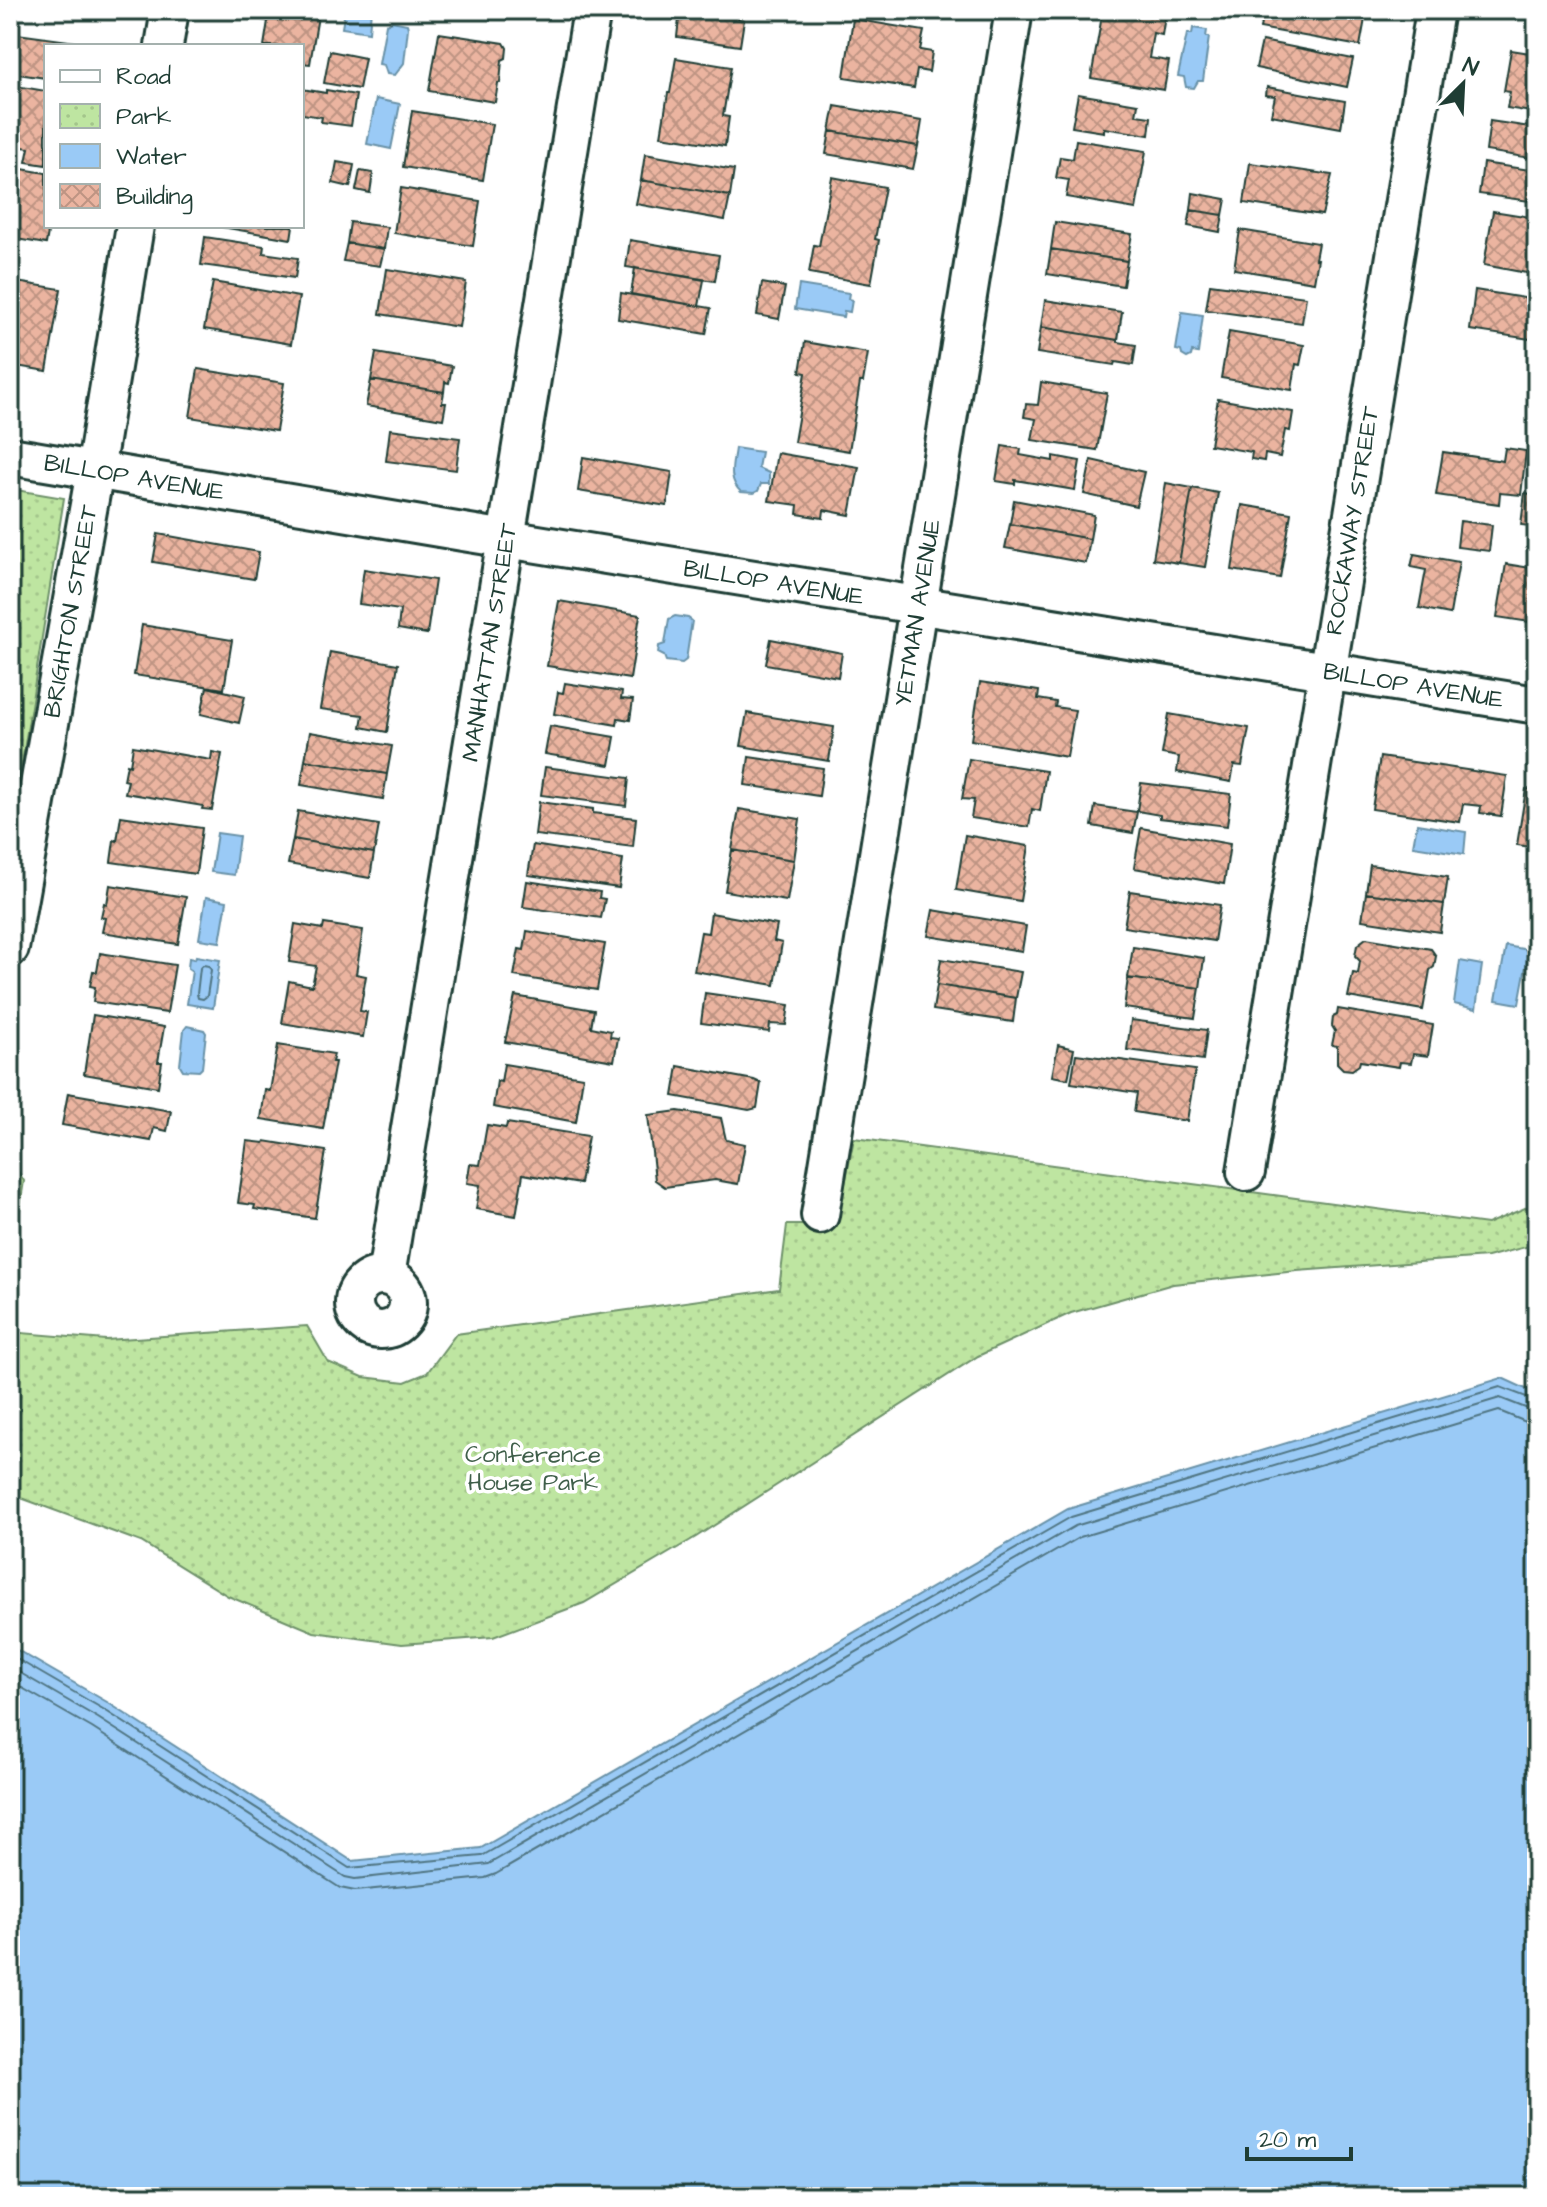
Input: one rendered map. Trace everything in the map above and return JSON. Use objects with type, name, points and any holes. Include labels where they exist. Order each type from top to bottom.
[{"type":"street","points":[[164,44],[170,10]]},
{"type":"street","name":"MANHATTAN STREET","points":[[386,1276],[592,10]]},
{"type":"street","name":"YETMAN AVENUE","points":[[820,1215],[1014,10]]},
{"type":"street","name":"ROCKAWAY STREET","points":[[1246,1172],[1435,10]]},
{"type":"street","name":"BRIGHTON STREET","points":[[10,948],[135,228]]},
{"type":"street","name":"BILLOP AVENUE","points":[[10,456],[1537,705]]},
{"type":"green space","points":[[10,489],[64,498],[10,839]]},
{"type":"green space","name":"Conference House Park","points":[[854,1138],[1487,1224],[1537,1203],[1537,1244],[1487,1257],[1173,1284],[1071,1313],[978,1356],[696,1537],[584,1603],[493,1637],[402,1644],[314,1632],[228,1596],[141,1542],[10,1494],[10,1332],[106,1340],[307,1326],[328,1362],[363,1377],[405,1382],[427,1373],[456,1334],[779,1289],[787,1225],[837,1225]]},
{"type":"green space","points":[[10,1162],[24,1181],[10,1270]]},
{"type":"water","points":[[345,10],[371,10],[369,32],[342,28]]},
{"type":"water","points":[[392,21],[407,24],[408,28],[404,63],[395,75],[387,74],[384,65],[379,64],[386,24]]},
{"type":"water","points":[[1193,28],[1207,30],[1206,37],[1209,37],[1203,81],[1198,81],[1194,88],[1186,87],[1184,77],[1178,76],[1187,34],[1192,34]]},
{"type":"water","points":[[376,99],[400,104],[391,149],[367,144]]},
{"type":"water","points":[[799,285],[849,293],[848,299],[852,300],[850,312],[844,311],[843,317],[795,309]]},
{"type":"water","points":[[1182,312],[1203,315],[1198,353],[1192,352],[1187,358],[1176,350]]},
{"type":"water","points":[[735,448],[761,452],[758,468],[769,473],[769,484],[761,484],[754,493],[741,492],[732,477]]},
{"type":"water","points":[[675,616],[692,621],[686,660],[682,663],[666,661],[658,653],[659,646],[665,644],[669,619]]},
{"type":"water","points":[[1417,824],[1466,832],[1464,854],[1413,846]]},
{"type":"water","points":[[217,833],[239,836],[234,875],[211,872]]},
{"type":"water","points":[[206,897],[227,901],[220,942],[199,939]]},
{"type":"water","points":[[1506,946],[1529,950],[1519,1004],[1496,1000]]},
{"type":"water","points":[[196,956],[220,960],[213,1008],[187,1004],[192,971],[188,968],[189,958],[195,959]]},
{"type":"water","points":[[1460,961],[1482,965],[1476,1009],[1454,1004]]},
{"type":"water","points":[[187,1026],[206,1033],[202,1068],[199,1071],[183,1070],[180,1065]]},
{"type":"water","points":[[1502,1378],[1537,1394],[1537,2197],[10,2197],[10,1646],[107,1702],[352,1861],[481,1848],[1068,1509]]},
{"type":"building","points":[[39,10],[91,10],[90,18]]},
{"type":"building","points":[[247,10],[319,10],[310,64],[304,63],[304,44],[264,44],[268,21],[246,18]]},
{"type":"building","points":[[680,10],[740,10],[738,19],[744,20],[740,46],[677,37]]},
{"type":"building","points":[[1103,10],[1166,10],[1162,35],[1153,33],[1149,58],[1169,61],[1164,90],[1091,78]]},
{"type":"building","points":[[1264,10],[1319,10],[1365,19],[1360,46],[1260,28]]},
{"type":"building","points":[[853,19],[924,31],[920,50],[932,52],[929,72],[917,70],[914,88],[844,77]]},
{"type":"building","points":[[10,33],[84,43],[44,44],[44,78],[10,73]]},
{"type":"building","points":[[439,33],[504,43],[506,58],[502,60],[495,102],[429,91]]},
{"type":"building","points":[[1262,41],[1353,59],[1347,87],[1256,68]]},
{"type":"building","points":[[1511,50],[1537,54],[1537,113],[1507,108],[1510,92],[1504,91]]},
{"type":"building","points":[[330,51],[365,58],[359,89],[324,83]]},
{"type":"building","points":[[676,58],[731,67],[723,116],[729,117],[725,146],[661,136]]},
{"type":"building","points":[[10,85],[44,91],[44,165],[26,162],[29,148],[10,145]]},
{"type":"building","points":[[1267,87],[1345,101],[1341,128],[1271,115],[1275,96],[1266,95]]},
{"type":"building","points":[[304,89],[356,95],[351,126],[321,122],[322,117],[304,114]]},
{"type":"building","points":[[1078,94],[1138,104],[1136,115],[1151,117],[1149,135],[1072,127]]},
{"type":"building","points":[[835,106],[922,121],[918,146],[830,131]]},
{"type":"building","points":[[412,111],[492,124],[483,180],[403,167]]},
{"type":"building","points":[[1490,121],[1537,128],[1537,159],[1486,151]]},
{"type":"building","points":[[830,131],[918,146],[913,169],[826,154]]},
{"type":"building","points":[[1076,140],[1146,151],[1136,209],[1066,197],[1069,180],[1056,178],[1060,157],[1073,159]]},
{"type":"building","points":[[645,154],[734,170],[730,196],[641,180]]},
{"type":"building","points":[[337,162],[354,165],[350,187],[333,183]]},
{"type":"building","points":[[1250,163],[1332,175],[1322,215],[1244,203]]},
{"type":"building","points":[[1483,163],[1537,171],[1537,202],[1479,194]]},
{"type":"building","points":[[10,167],[44,173],[44,228],[49,228],[46,244],[16,239],[17,229],[10,228]]},
{"type":"building","points":[[360,171],[373,173],[370,193],[356,190]]},
{"type":"building","points":[[832,177],[885,187],[875,239],[879,240],[871,284],[809,273],[814,245],[819,246]]},
{"type":"building","points":[[641,180],[730,196],[725,220],[636,204]]},
{"type":"building","points":[[401,188],[480,201],[473,246],[394,233]]},
{"type":"building","points":[[1193,193],[1226,199],[1223,215],[1191,210]]},
{"type":"building","points":[[1191,210],[1223,215],[1220,232],[1188,226]]},
{"type":"building","points":[[1493,211],[1537,218],[1537,275],[1484,265]]},
{"type":"building","points":[[350,222],[387,227],[384,249],[347,243]]},
{"type":"building","points":[[1055,222],[1132,234],[1127,261],[1051,249]]},
{"type":"building","points":[[228,228],[293,228],[291,239]]},
{"type":"building","points":[[1240,230],[1318,243],[1314,282],[1234,269]]},
{"type":"building","points":[[205,237],[264,246],[263,253],[298,258],[295,278],[201,265]]},
{"type":"building","points":[[630,240],[719,255],[715,281],[626,267]]},
{"type":"building","points":[[347,243],[384,249],[380,266],[343,261]]},
{"type":"building","points":[[1051,249],[1127,261],[1123,286],[1047,274]]},
{"type":"building","points":[[635,268],[704,280],[699,306],[631,294]]},
{"type":"building","points":[[387,269],[466,282],[459,327],[380,314]]},
{"type":"building","points":[[10,281],[61,289],[47,371],[10,365]]},
{"type":"building","points":[[213,282],[299,297],[291,344],[204,329]]},
{"type":"building","points":[[762,283],[785,287],[779,319],[757,315]]},
{"type":"building","points":[[1210,284],[1306,297],[1302,323],[1206,310]]},
{"type":"building","points":[[1475,290],[1537,300],[1537,340],[1470,330]]},
{"type":"building","points":[[621,293],[711,308],[706,334],[618,319]]},
{"type":"building","points":[[1045,300],[1122,312],[1118,340],[1041,327]]},
{"type":"building","points":[[1041,327],[1136,345],[1133,365],[1037,353]]},
{"type":"building","points":[[1229,332],[1304,345],[1300,365],[1296,364],[1292,390],[1221,378]]},
{"type":"building","points":[[805,342],[868,353],[849,451],[794,442],[806,373],[800,372]]},
{"type":"building","points":[[376,353],[452,366],[449,383],[445,382],[444,392],[371,380]]},
{"type":"building","points":[[198,369],[284,383],[276,431],[190,417]]},
{"type":"building","points":[[371,380],[444,392],[442,403],[446,403],[443,419],[366,406]]},
{"type":"building","points":[[1041,382],[1107,393],[1097,450],[1032,440],[1036,419],[1024,417],[1026,404],[1038,405]]},
{"type":"building","points":[[1218,399],[1293,412],[1290,431],[1285,430],[1280,457],[1265,454],[1264,461],[1251,459],[1252,452],[1210,445]]},
{"type":"building","points":[[390,429],[460,438],[456,470],[386,461]]},
{"type":"building","points":[[1002,446],[1021,449],[1020,455],[1053,461],[1053,456],[1080,461],[1075,490],[1015,480],[1015,484],[996,481]]},
{"type":"building","points":[[1505,448],[1526,451],[1521,495],[1500,493],[1499,504],[1436,495],[1443,452],[1503,461]]},
{"type":"building","points":[[777,453],[859,467],[850,515],[824,510],[823,518],[797,514],[798,505],[769,501]]},
{"type":"building","points":[[583,457],[672,472],[667,506],[578,491]]},
{"type":"building","points":[[1091,460],[1144,472],[1136,506],[1084,494]]},
{"type":"building","points":[[1166,483],[1192,488],[1179,563],[1153,559]]},
{"type":"building","points":[[1192,488],[1218,493],[1205,567],[1179,563]]},
{"type":"building","points":[[1525,493],[1537,495],[1537,527],[1521,525]]},
{"type":"building","points":[[1014,500],[1094,515],[1090,539],[1010,524]]},
{"type":"building","points":[[1242,505],[1291,513],[1280,578],[1232,570]]},
{"type":"building","points":[[1460,521],[1492,525],[1489,551],[1457,547]]},
{"type":"building","points":[[1010,524],[1090,539],[1086,563],[1005,548]]},
{"type":"building","points":[[158,534],[259,552],[254,579],[153,562]]},
{"type":"building","points":[[1414,554],[1459,562],[1450,614],[1419,608],[1426,570],[1411,567]]},
{"type":"building","points":[[1506,564],[1537,569],[1536,623],[1497,617]]},
{"type":"building","points":[[364,569],[435,580],[427,634],[398,629],[400,610],[359,604]]},
{"type":"building","points":[[559,601],[640,615],[630,679],[547,666]]},
{"type":"building","points":[[142,625],[232,640],[224,689],[134,675]]},
{"type":"building","points":[[771,639],[842,653],[838,677],[766,664]]},
{"type":"building","points":[[330,652],[398,664],[387,732],[361,727],[363,715],[320,709]]},
{"type":"building","points":[[980,682],[1039,691],[1038,699],[1056,702],[1055,707],[1075,710],[1067,757],[971,740]]},
{"type":"building","points":[[565,683],[622,692],[621,699],[633,700],[630,720],[618,718],[617,725],[554,714],[558,692],[563,693]]},
{"type":"building","points":[[207,687],[245,696],[239,723],[201,714]]},
{"type":"building","points":[[747,713],[834,727],[829,761],[741,746]]},
{"type":"building","points":[[1169,714],[1249,728],[1242,766],[1234,765],[1231,782],[1177,772],[1179,757],[1162,754]]},
{"type":"building","points":[[550,726],[615,737],[610,765],[545,754]]},
{"type":"building","points":[[310,732],[392,746],[387,774],[305,760]]},
{"type":"building","points":[[133,746],[211,760],[212,752],[222,754],[212,810],[125,793],[128,781],[124,780]]},
{"type":"building","points":[[749,757],[823,768],[819,796],[745,785]]},
{"type":"building","points":[[1380,757],[1507,776],[1501,816],[1480,813],[1481,806],[1463,804],[1460,822],[1372,809]]},
{"type":"building","points":[[969,759],[1046,771],[1040,811],[1032,809],[1029,827],[971,818],[974,800],[962,799]]},
{"type":"building","points":[[305,760],[387,774],[383,799],[301,785]]},
{"type":"building","points":[[545,767],[629,778],[626,806],[541,795]]},
{"type":"building","points":[[1141,783],[1231,794],[1227,826],[1160,818],[1160,815],[1137,811]]},
{"type":"building","points":[[1526,789],[1537,790],[1537,848],[1517,845]]},
{"type":"building","points":[[539,802],[636,818],[633,847],[535,835]]},
{"type":"building","points":[[1095,806],[1137,812],[1133,833],[1092,826]]},
{"type":"building","points":[[739,809],[800,819],[794,860],[732,850]]},
{"type":"building","points":[[298,811],[379,825],[374,853],[293,839]]},
{"type":"building","points":[[121,816],[202,828],[196,874],[111,862]]},
{"type":"building","points":[[1141,828],[1230,844],[1224,884],[1134,868]]},
{"type":"building","points":[[965,835],[1029,846],[1020,901],[956,890]]},
{"type":"building","points":[[293,839],[374,853],[370,878],[288,864]]},
{"type":"building","points":[[533,845],[623,859],[619,888],[528,875]]},
{"type":"building","points":[[732,850],[794,860],[787,901],[725,891]]},
{"type":"building","points":[[1370,865],[1448,877],[1444,904],[1366,893]]},
{"type":"building","points":[[527,881],[600,892],[599,898],[605,899],[601,918],[523,907]]},
{"type":"building","points":[[110,885],[186,897],[178,944],[102,932],[105,918],[101,917]]},
{"type":"building","points":[[1130,891],[1220,905],[1214,941],[1124,927]]},
{"type":"building","points":[[1366,893],[1444,904],[1440,932],[1362,920]]},
{"type":"building","points":[[933,910],[1026,926],[1022,951],[928,936]]},
{"type":"building","points":[[711,913],[777,925],[774,941],[782,943],[775,985],[694,971],[701,932],[708,933]]},
{"type":"building","points":[[295,924],[323,929],[324,924],[363,930],[356,974],[366,976],[360,1011],[367,1012],[363,1037],[282,1023],[289,981],[312,986],[316,966],[289,962]]},
{"type":"building","points":[[527,931],[605,944],[597,990],[514,976],[519,949],[524,950]]},
{"type":"building","points":[[1366,938],[1431,949],[1436,956],[1434,967],[1430,970],[1423,1010],[1348,997],[1353,973],[1358,974],[1360,961],[1355,956],[1357,945]]},
{"type":"building","points":[[1133,947],[1204,958],[1200,988],[1128,978]]},
{"type":"building","points":[[100,953],[175,965],[167,1013],[93,1002],[95,987],[90,986],[93,971],[97,972]]},
{"type":"building","points":[[941,959],[1021,972],[1016,998],[937,985]]},
{"type":"building","points":[[1128,978],[1200,988],[1195,1018],[1124,1008]]},
{"type":"building","points":[[937,985],[1016,998],[1013,1022],[933,1010]]},
{"type":"building","points":[[705,993],[789,1005],[786,1025],[770,1024],[769,1032],[701,1023]]},
{"type":"building","points":[[515,996],[594,1010],[591,1027],[611,1031],[610,1037],[618,1038],[614,1061],[505,1042]]},
{"type":"building","points":[[1338,1009],[1433,1025],[1428,1056],[1413,1054],[1411,1063],[1400,1062],[1399,1067],[1360,1061],[1352,1070],[1343,1069],[1337,1063],[1337,1046],[1332,1045],[1335,1031],[1333,1017]]},
{"type":"building","points":[[93,1015],[164,1027],[158,1062],[162,1062],[158,1087],[84,1074]]},
{"type":"building","points":[[1131,1020],[1207,1030],[1203,1060],[1127,1050]]},
{"type":"building","points":[[278,1045],[334,1054],[323,1129],[261,1119],[265,1090],[270,1091]]},
{"type":"building","points":[[1058,1045],[1074,1049],[1068,1079],[1052,1076]]},
{"type":"building","points":[[1076,1054],[1195,1070],[1187,1121],[1134,1112],[1137,1093],[1071,1083]]},
{"type":"building","points":[[504,1064],[583,1077],[576,1122],[493,1107],[497,1081],[501,1082]]},
{"type":"building","points":[[678,1066],[761,1083],[757,1108],[749,1110],[673,1096]]},
{"type":"building","points":[[68,1093],[171,1111],[167,1131],[154,1128],[151,1141],[62,1125]]},
{"type":"building","points":[[678,1111],[721,1118],[726,1140],[745,1144],[738,1184],[715,1180],[665,1187],[655,1180],[648,1115]]},
{"type":"building","points":[[507,1123],[588,1136],[580,1184],[523,1174],[516,1216],[476,1209],[480,1185],[467,1183],[470,1164],[480,1165],[487,1125],[506,1128]]},
{"type":"building","points":[[247,1141],[326,1151],[315,1218],[254,1209],[255,1205],[238,1203]]}]
